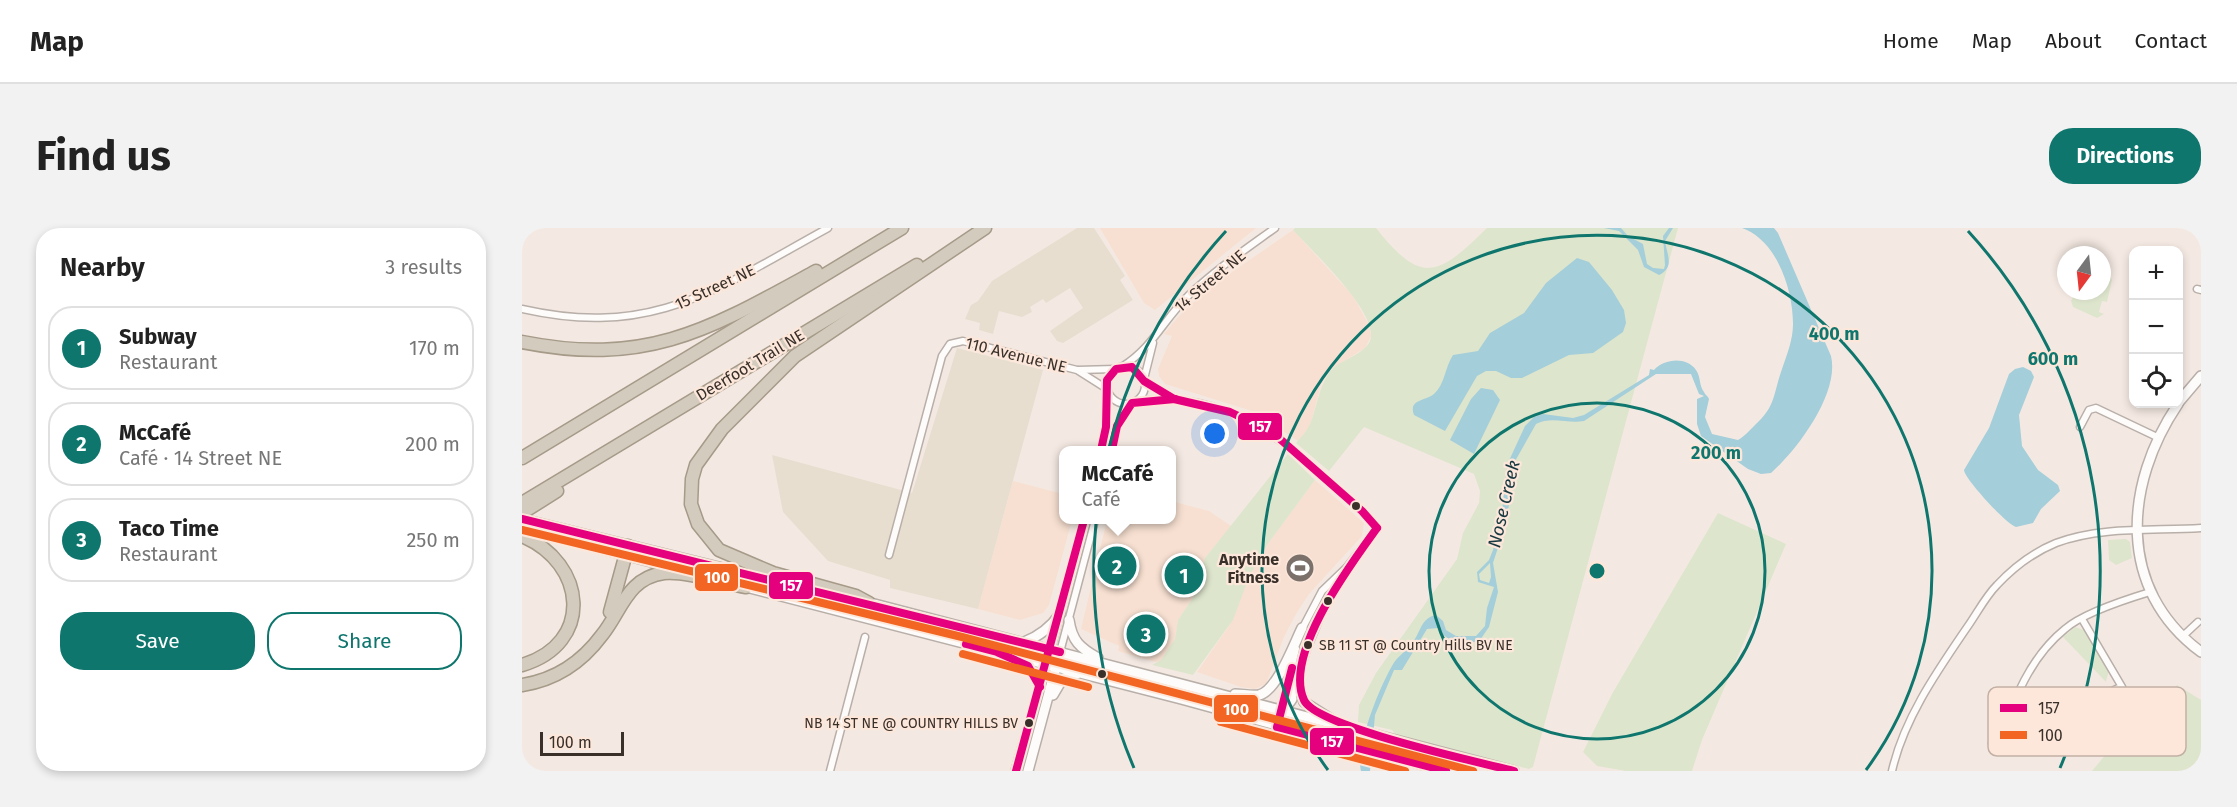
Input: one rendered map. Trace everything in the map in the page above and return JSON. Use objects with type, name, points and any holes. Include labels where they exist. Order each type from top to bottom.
[{"type":"highway","points":[[522,342],[566,350],[603,351],[642,347],[674,339],[712,326],[897,228]]},
{"type":"highway","points":[[522,458],[902,228]]},
{"type":"highway","name":"Deerfoot Trail NE","points":[[522,503],[978,228]]},
{"type":"highway","points":[[869,603],[856,596],[773,573],[719,550],[706,536],[694,513],[691,495],[693,473],[700,456],[722,429],[795,356],[985,228]]},
{"type":"highway","points":[[523,520],[671,413]]},
{"type":"highway","points":[[522,536],[542,547],[560,562],[567,572],[573,596],[570,621],[561,640],[542,657],[522,665]]},
{"type":"highway","points":[[595,643],[609,616],[627,551]]},
{"type":"highway","points":[[522,686],[538,683],[564,672],[606,630],[628,592],[649,577],[670,573],[746,587]]},
{"type":"main road","points":[[2183,397],[2200,375]]},
{"type":"main road","points":[[2175,408],[2157,437],[2143,474],[2138,498],[2136,531],[2150,592],[2183,636],[2201,652]]},
{"type":"main road","points":[[523,520],[746,587],[941,638],[997,652],[1114,666],[1514,771]]},
{"type":"main road","points":[[627,551],[869,603],[1024,642],[1078,673],[1446,771]]},
{"type":"main road","points":[[1024,642],[1035,638],[1053,625],[1060,614]]},
{"type":"main road","points":[[1069,620],[1072,638],[1082,649],[1114,666]]},
{"type":"main road","points":[[1218,693],[1258,695],[1266,692],[1280,673],[1302,628]]},
{"type":"main road","points":[[941,638],[1053,659],[1147,681],[1183,684]]},
{"type":"main road","points":[[997,652],[1028,666],[1040,687]]},
{"type":"main road","points":[[1016,771],[1040,687],[1053,659]]},
{"type":"main road","points":[[1028,771],[1047,704],[1053,659]]},
{"type":"main road","points":[[1047,704],[1063,678],[1078,673]]},
{"type":"main road","points":[[1297,681],[1304,702],[1352,728]]},
{"type":"main road","points":[[1182,699],[1199,699],[1272,712],[1288,707],[1292,699]]},
{"type":"street","name":"15 Street NE","points":[[522,309],[592,320],[634,316],[674,307],[712,292],[828,228]]},
{"type":"street","name":"14 Street NE","points":[[1144,380],[1153,341],[1169,315],[1191,293],[1275,228]]},
{"type":"street","name":"110 Avenue NE","points":[[889,555],[942,356],[947,346],[956,341],[963,341],[1077,370],[1119,368]]},
{"type":"street","name":"14 Street NE","points":[[1119,368],[1153,341]]},
{"type":"street","points":[[1101,446],[1109,375],[1119,368],[1136,369],[1144,380],[1174,399]]},
{"type":"street","name":"110 Avenue NE","points":[[1077,370],[1108,391]]},
{"type":"street","points":[[1113,446],[1117,426],[1133,402],[1143,393],[1144,380]]},
{"type":"street","points":[[1108,391],[1115,401],[1174,399],[1230,412],[1272,432],[1362,511],[1377,528],[1347,567],[1322,591],[1302,628],[1277,727]]},
{"type":"street","points":[[2080,427],[2089,410],[2096,408],[2157,437]]},
{"type":"street","points":[[1053,659],[1060,614],[1083,524]]},
{"type":"street","points":[[1053,659],[1069,620],[1094,524]]},
{"type":"street","points":[[1892,771],[1919,704],[1943,661],[1995,587],[2012,570],[2056,543],[2088,535],[2201,528]]},
{"type":"street","points":[[1292,699],[1322,613],[1347,567]]},
{"type":"street","points":[[2020,687],[2055,638],[2066,628],[2082,619],[2150,592]]},
{"type":"street","points":[[2082,619],[2122,687]]},
{"type":"street","points":[[2183,636],[2198,622]]},
{"type":"street","points":[[830,771],[865,637]]},
{"type":"shaded area","points":[[1077,228],[1094,228],[1125,276],[1120,280],[1133,300],[1063,343],[1057,341],[1050,331],[1083,308],[1070,288],[1046,303],[1043,299],[1030,307],[1032,312],[1022,317],[999,311],[993,334],[979,330],[980,323],[965,319],[971,305],[978,301],[992,281]]},
{"type":"shaded area","points":[[1100,228],[1256,228],[1155,310],[1144,303]]},
{"type":"shaded area","points":[[1293,230],[1353,296],[1369,325],[1371,336],[1365,348],[1330,370],[1321,385],[1310,426],[1298,441],[1252,411],[1165,384],[1159,376],[1158,369],[1172,336],[1164,334],[1177,318],[1206,290]]},
{"type":"shaded area","points":[[957,348],[1043,370],[978,609],[890,588],[890,580],[828,561],[783,512],[772,455],[912,493]]},
{"type":"shaded area","points":[[1315,480],[1364,523],[1362,536],[1309,594],[1296,614],[1284,637],[1266,684],[1255,689],[1241,687],[1197,672],[1229,626],[1249,577],[1267,545]]},
{"type":"shaded area","points":[[1013,481],[1059,493],[1059,524],[1071,524],[1049,605],[1043,613],[1020,620],[978,609]]},
{"type":"shaded area","points":[[1176,502],[1209,511],[1231,526],[1205,558],[1196,593],[1178,620],[1175,639],[1161,661],[1156,662],[1118,651],[1119,646],[1081,629],[1106,524],[1176,524]]},
{"type":"green space","points":[[1295,228],[1376,228],[1406,259],[1418,266],[1430,268],[1455,256],[1487,228],[1678,228],[1533,767],[1529,769],[1398,737],[1392,730],[1358,722],[1359,705],[1376,673],[1457,559],[1463,533],[1479,503],[1480,491],[1474,474],[1364,427],[1329,471],[1296,443],[1310,424],[1320,392],[1329,373],[1365,348],[1369,343],[1371,331],[1356,301],[1293,230]]},
{"type":"green space","points":[[2107,300],[2107,302],[2102,301],[2099,312],[2104,314],[2097,318],[2073,307],[2071,301]]},
{"type":"green space","points":[[1288,454],[1315,480],[1267,545],[1249,577],[1233,620],[1193,675],[1152,665],[1161,660],[1175,639],[1178,620],[1196,593],[1205,558]]},
{"type":"green space","points":[[1718,513],[1786,544],[1702,740],[1692,771],[1626,771],[1597,766],[1583,752],[1612,694]]},
{"type":"green space","points":[[2126,539],[2130,542],[2132,558],[2116,565],[2109,560],[2108,540]]},
{"type":"green space","points":[[2075,627],[2084,630],[2109,670],[2106,682],[2063,637]]},
{"type":"green space","points":[[2186,691],[2201,700],[2201,771],[2092,771],[2104,756],[2186,756]]},
{"type":"water","points":[[1604,228],[1621,228],[1628,236],[1643,244],[1647,264],[1653,268],[1664,269],[1663,236],[1669,228],[1673,228],[1665,241],[1669,260],[1667,268],[1659,275],[1644,267],[1638,250],[1619,231]]},
{"type":"water","name":"Nose Creek","points":[[1742,228],[1774,228],[1778,233],[1831,356],[1832,371],[1829,387],[1823,403],[1804,436],[1771,473],[1761,474],[1748,469],[1701,436],[1697,424],[1697,399],[1704,396],[1699,394],[1691,374],[1656,374],[1584,421],[1554,420],[1536,424],[1514,463],[1507,520],[1493,563],[1498,592],[1489,627],[1480,640],[1467,643],[1451,641],[1438,628],[1427,629],[1402,670],[1394,670],[1375,715],[1370,771],[1361,771],[1361,748],[1369,718],[1381,688],[1394,662],[1413,642],[1424,622],[1436,615],[1443,621],[1446,630],[1456,636],[1476,636],[1485,626],[1487,608],[1494,587],[1478,582],[1477,572],[1489,560],[1493,550],[1502,511],[1507,465],[1525,426],[1534,417],[1543,414],[1573,418],[1584,415],[1649,375],[1650,369],[1654,370],[1669,361],[1687,363],[1698,373],[1702,390],[1709,399],[1705,417],[1712,434],[1738,440],[1767,412],[1791,341],[1792,311],[1781,268],[1765,243]],"holes":[[[1490,563],[1489,583],[1480,580],[1479,574]]]},
{"type":"water","points":[[1577,258],[1589,262],[1612,290],[1624,310],[1626,323],[1623,332],[1593,353],[1569,355],[1522,378],[1511,378],[1496,371],[1486,371],[1477,376],[1445,431],[1414,415],[1413,406],[1438,390],[1453,355],[1478,351],[1490,333],[1524,313],[1546,283]]},
{"type":"water","points":[[2023,367],[2031,371],[2034,377],[2019,415],[2022,446],[2038,470],[2058,485],[2060,491],[2041,509],[2033,523],[2016,527],[1987,501],[1964,470],[1989,428],[2009,374]]},
{"type":"water","points":[[1481,388],[1493,390],[1500,400],[1474,454],[1450,440],[1471,399]]},
{"type":"transit line","name":"157","points":[[1102,446],[1106,427],[1107,380],[1116,369],[1132,367],[1144,381],[1174,399],[1230,412],[1272,432],[1362,511],[1377,528]]},
{"type":"transit line","name":"157","points":[[1113,445],[1117,426],[1132,403],[1175,399]]},
{"type":"transit line","name":"157","points":[[522,519],[1060,652]]},
{"type":"transit line","name":"157","points":[[1016,771],[1083,524]]},
{"type":"transit line","name":"157","points":[[1377,528],[1337,586],[1311,635],[1303,659],[1300,681],[1304,700],[1315,710],[1366,732],[1514,771]]},
{"type":"transit line","name":"100","points":[[522,530],[962,637],[1473,771]]},
{"type":"transit line","name":"157","points":[[966,644],[997,652],[1028,666],[1040,687]]},
{"type":"transit line","name":"100","points":[[963,654],[1088,687]]},
{"type":"transit line","name":"157","points":[[1292,668],[1277,727],[1446,771]]},
{"type":"transit line","name":"100","points":[[1221,722],[1405,771]]},
{"type":"place","name":"McCafé","points":[[1117,566]]},
{"type":"place","name":"Anytime Fitness","points":[[1300,568]]},
{"type":"place","name":"Subway","points":[[1184,575]]},
{"type":"place","name":"Taco Time","points":[[1146,634]]},
{"type":"place","name":"SB 11 ST @ Country Hills BV NE","points":[[1308,645]]},
{"type":"place","name":"NB 14 ST NE @ COUNTRY HILLS BV","points":[[1029,723]]}]
